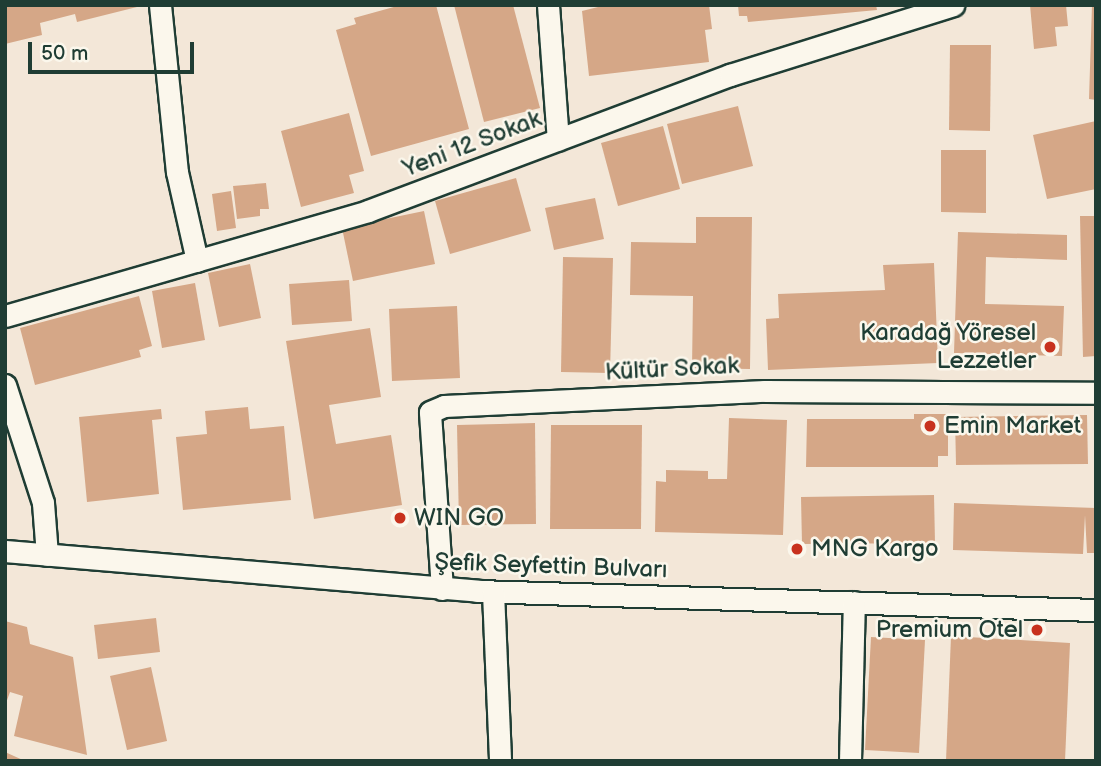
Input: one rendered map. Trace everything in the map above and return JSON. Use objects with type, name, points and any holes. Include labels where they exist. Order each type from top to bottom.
[{"type":"street","points":[[160,5],[177,172],[197,261]]},
{"type":"street","points":[[548,5],[558,140]]},
{"type":"street","name":"Yeni 12 Sokak","points":[[5,316],[368,211],[891,15],[953,5]]},
{"type":"street","points":[[5,385],[43,503],[47,555]]},
{"type":"street","name":"Kültür Sokak","points":[[442,589],[430,412],[444,406],[765,391],[1096,393]]},
{"type":"street","name":"Şefik Seyfettin Bulvarı","points":[[5,551],[492,592],[1096,610]]},
{"type":"street","points":[[492,592],[500,761]]},
{"type":"street","points":[[850,761],[854,602]]},
{"type":"building","points":[[5,5],[141,6],[77,22],[75,14],[40,23],[42,35],[5,44]]},
{"type":"building","points":[[401,5],[436,5],[469,129],[371,156],[336,30],[356,24],[354,18]]},
{"type":"building","points":[[454,5],[513,5],[540,108],[484,122]]},
{"type":"building","points":[[606,5],[709,5],[712,29],[705,30],[709,62],[589,76],[582,11]]},
{"type":"building","points":[[738,5],[876,5],[877,10],[748,22],[747,16],[739,16]]},
{"type":"building","points":[[1030,5],[1066,5],[1068,26],[1055,27],[1057,46],[1034,49]]},
{"type":"building","points":[[1092,5],[1096,5],[1096,100],[1089,99]]},
{"type":"building","points":[[950,45],[991,45],[990,131],[949,130]]},
{"type":"building","points":[[738,106],[753,166],[682,184],[667,124]]},
{"type":"building","points":[[349,113],[364,171],[349,175],[354,193],[301,207],[281,131]]},
{"type":"building","points":[[1096,121],[1096,189],[1047,199],[1033,135]]},
{"type":"building","points":[[663,126],[680,189],[618,206],[601,143]]},
{"type":"building","points":[[941,150],[986,150],[986,213],[941,212]]},
{"type":"building","points":[[516,178],[531,231],[450,254],[435,201]]},
{"type":"building","points":[[266,183],[269,209],[260,209],[260,216],[237,219],[233,186]]},
{"type":"building","points":[[231,191],[236,228],[217,231],[212,194]]},
{"type":"building","points":[[595,198],[604,239],[554,250],[545,208]]},
{"type":"building","points":[[424,211],[435,264],[353,281],[342,228]]},
{"type":"building","points":[[1080,216],[1096,216],[1096,356],[1083,357]]},
{"type":"building","points":[[696,217],[752,217],[750,369],[692,368],[693,296],[630,295],[631,242],[696,243]]},
{"type":"building","points":[[958,232],[1067,235],[1067,260],[986,257],[985,304],[1064,306],[1062,356],[954,353]]},
{"type":"building","points":[[563,257],[613,258],[610,373],[561,372]]},
{"type":"building","points":[[934,263],[938,363],[768,370],[766,319],[779,318],[778,294],[885,290],[883,265]]},
{"type":"building","points":[[250,264],[261,318],[219,327],[208,273]]},
{"type":"building","points":[[349,280],[352,321],[292,325],[289,284]]},
{"type":"building","points":[[195,283],[205,340],[162,348],[152,291]]},
{"type":"building","points":[[139,296],[152,346],[139,350],[141,357],[35,385],[20,328]]},
{"type":"building","points":[[457,306],[460,378],[392,381],[389,309]]},
{"type":"building","points":[[370,328],[381,397],[329,405],[336,444],[391,435],[402,505],[314,519],[286,341]]},
{"type":"building","points":[[248,407],[250,429],[284,426],[291,500],[183,510],[176,437],[207,434],[205,411]]},
{"type":"building","points":[[161,409],[162,419],[152,420],[159,494],[87,502],[79,417]]},
{"type":"building","points":[[914,414],[948,414],[948,456],[938,456],[938,467],[806,467],[807,419],[914,419]]},
{"type":"building","points":[[1087,415],[1088,464],[956,465],[955,417]]},
{"type":"building","points":[[729,418],[787,420],[783,535],[655,532],[656,481],[666,482],[666,470],[708,471],[708,479],[727,479]]},
{"type":"building","points":[[535,423],[536,524],[459,525],[457,425]]},
{"type":"building","points":[[551,425],[642,425],[641,529],[550,529]]},
{"type":"building","points":[[934,495],[935,543],[802,544],[801,497]]},
{"type":"building","points":[[954,503],[1096,508],[1096,553],[1087,553],[1085,515],[1083,554],[953,550]]},
{"type":"building","points":[[156,618],[160,652],[98,659],[94,625]]},
{"type":"building","points":[[5,621],[27,627],[30,644],[73,657],[87,755],[14,736],[23,696],[10,692],[5,706]]},
{"type":"building","points":[[951,636],[1070,643],[1065,761],[946,761]]},
{"type":"building","points":[[871,637],[925,640],[919,753],[865,750]]},
{"type":"building","points":[[151,667],[167,741],[127,750],[110,676]]},
{"type":"building","points":[[5,752],[25,761],[5,761]]},
{"type":"place","name":"Karadağ Yöresel Lezzetler","points":[[1050,347]]},
{"type":"place","name":"Emin Market","points":[[930,426]]},
{"type":"place","name":"WIN GO","points":[[400,518]]},
{"type":"place","name":"MNG Kargo","points":[[797,549]]},
{"type":"place","name":"Premium Otel","points":[[1037,630]]}]
